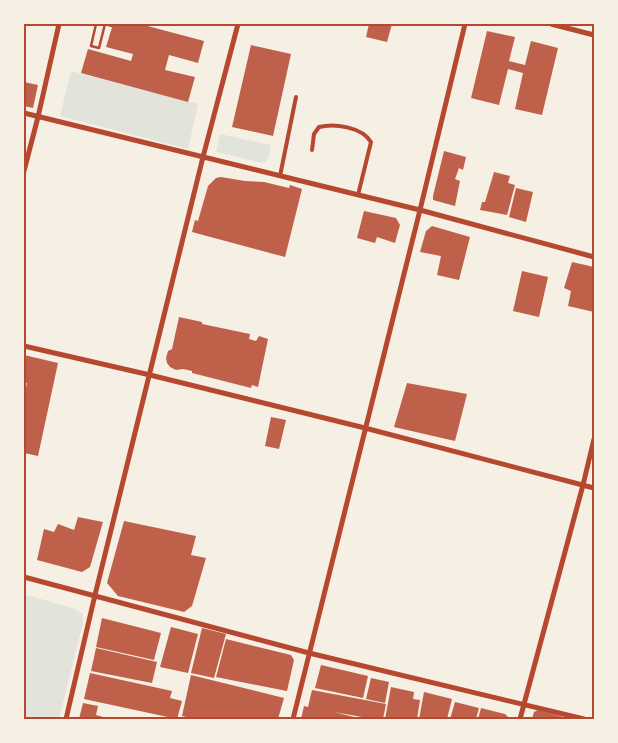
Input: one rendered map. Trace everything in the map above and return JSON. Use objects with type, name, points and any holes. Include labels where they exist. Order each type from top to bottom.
[{"type":"street","points":[[24,171],[59,24]]},
{"type":"street","points":[[66,719],[203,157],[238,24]]},
{"type":"street","points":[[293,719],[465,24]]},
{"type":"street","points":[[551,24],[594,35]]},
{"type":"street","points":[[24,113],[420,210],[594,257]]},
{"type":"street","points":[[24,346],[365,428],[594,488]]},
{"type":"street","points":[[520,719],[594,439]]},
{"type":"street","points":[[24,577],[309,652],[584,719]]},
{"type":"lane","points":[[280,176],[296,98]]},
{"type":"lane","points":[[312,150],[314,134],[319,127],[328,125],[359,130],[368,136],[371,142],[358,195]]},
{"type":"path","points":[[96,24],[91,46],[99,48],[105,24],[112,26]]},
{"type":"shaded area","points":[[71,71],[198,104],[188,149],[60,116]]},
{"type":"shaded area","points":[[220,134],[271,145],[267,161],[262,163],[216,152]]},
{"type":"shaded area","points":[[24,594],[75,609],[83,614],[83,623],[59,719],[24,719]]},
{"type":"building","points":[[113,24],[140,24],[204,41],[198,63],[169,55],[165,70],[195,77],[188,102],[81,73],[88,49],[131,61],[133,54],[106,47]]},
{"type":"building","points":[[369,24],[392,24],[387,42],[366,37]]},
{"type":"building","points":[[487,31],[515,37],[509,61],[525,65],[531,41],[558,48],[542,115],[515,109],[523,73],[508,69],[499,105],[471,98]]},
{"type":"building","points":[[251,45],[291,54],[273,136],[232,127]]},
{"type":"building","points":[[24,82],[38,85],[33,108],[24,106]]},
{"type":"building","points":[[444,151],[466,157],[463,170],[459,168],[455,179],[460,181],[455,206],[433,200]]},
{"type":"building","points":[[494,172],[510,176],[508,183],[515,185],[507,215],[480,210],[482,202],[485,202]]},
{"type":"building","points":[[216,178],[264,182],[289,188],[290,185],[302,189],[285,257],[192,232],[195,220],[198,221],[208,186]]},
{"type":"building","points":[[516,188],[533,192],[526,222],[509,217]]},
{"type":"building","points":[[364,211],[396,218],[400,225],[395,243],[377,237],[375,243],[357,238]]},
{"type":"building","points":[[432,226],[470,237],[459,280],[437,275],[441,256],[420,252],[426,231]]},
{"type":"building","points":[[572,262],[594,267],[594,312],[568,306],[571,291],[564,288]]},
{"type":"building","points":[[522,271],[548,277],[539,317],[513,311]]},
{"type":"building","points":[[179,317],[250,334],[249,339],[256,341],[259,336],[268,339],[258,387],[252,385],[251,388],[192,373],[192,371],[176,370],[170,367],[166,358],[168,351],[172,349]]},
{"type":"building","points":[[24,355],[58,363],[38,456],[24,453],[24,395],[27,383],[24,383]]},
{"type":"building","points":[[407,383],[467,394],[455,441],[394,427]]},
{"type":"building","points":[[271,417],[286,420],[279,449],[265,446]]},
{"type":"building","points":[[78,517],[103,522],[90,567],[82,572],[37,560],[44,529],[54,532],[58,524],[74,530]]},
{"type":"building","points":[[124,521],[196,536],[191,555],[206,558],[192,606],[184,612],[118,596],[107,583]]},
{"type":"building","points":[[102,618],[161,633],[154,660],[96,647]]},
{"type":"building","points":[[171,627],[198,634],[188,673],[160,667]]},
{"type":"building","points":[[202,628],[226,634],[214,678],[191,673]]},
{"type":"building","points":[[226,639],[291,655],[294,660],[287,691],[216,677]]},
{"type":"building","points":[[96,648],[157,662],[152,683],[91,671]]},
{"type":"building","points":[[321,665],[368,676],[363,698],[315,688]]},
{"type":"building","points":[[90,673],[172,691],[170,698],[182,701],[177,719],[84,699]]},
{"type":"building","points":[[191,675],[284,698],[278,719],[195,719],[182,716]]},
{"type":"building","points":[[371,678],[389,682],[385,703],[366,699]]},
{"type":"building","points":[[391,687],[414,692],[413,699],[420,700],[417,719],[385,719]]},
{"type":"building","points":[[312,690],[386,704],[383,719],[334,712],[362,719],[301,719],[304,706],[308,707]]},
{"type":"building","points":[[424,692],[452,699],[447,719],[419,719]]},
{"type":"building","points":[[455,702],[479,708],[476,719],[450,719]]},
{"type":"building","points":[[83,703],[98,706],[96,715],[110,719],[79,719]]},
{"type":"building","points":[[481,708],[505,714],[509,718],[478,719]]},
{"type":"building","points":[[538,710],[571,719],[532,719],[534,712]]}]
